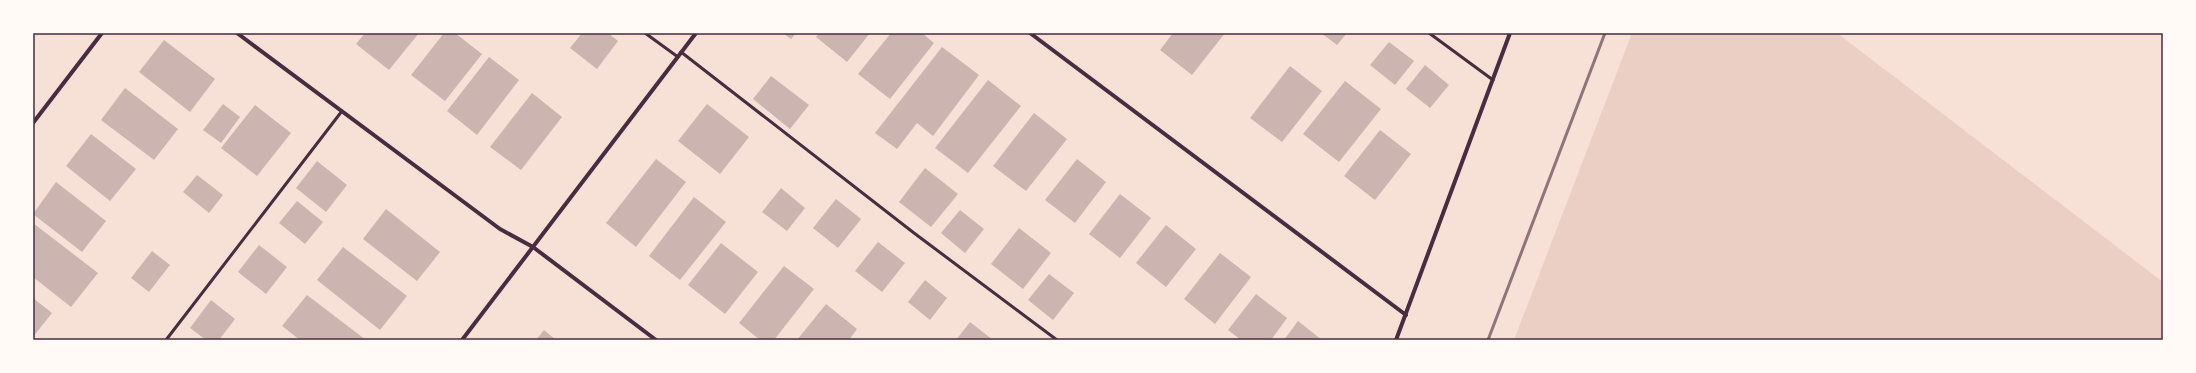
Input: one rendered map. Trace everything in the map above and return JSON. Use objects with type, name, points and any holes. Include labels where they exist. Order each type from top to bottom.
[{"type":"street","points":[[33,123],[102,33]]},
{"type":"street","points":[[237,33],[500,229],[533,247],[656,340]]},
{"type":"street","points":[[462,340],[696,33]]},
{"type":"street","points":[[1030,33],[1406,315]]},
{"type":"street","points":[[1396,340],[1510,33]]},
{"type":"lane","points":[[645,33],[678,57]]},
{"type":"lane","points":[[1429,33],[1492,80]]},
{"type":"lane","points":[[681,52],[914,234],[1057,340]]},
{"type":"lane","points":[[166,340],[342,111]]},
{"type":"shaded area","points":[[1632,33],[1837,33],[2163,282],[2163,340],[1514,340]]},
{"type":"building","points":[[365,33],[419,33],[389,70],[356,44]]},
{"type":"building","points":[[444,33],[455,33],[482,54],[445,101],[411,75]]},
{"type":"building","points":[[582,33],[608,33],[618,41],[597,69],[570,48]]},
{"type":"building","points":[[783,33],[796,33],[791,39]]},
{"type":"building","points":[[819,33],[870,33],[847,62],[816,37]]},
{"type":"building","points":[[891,33],[922,33],[934,43],[890,99],[858,74]]},
{"type":"building","points":[[1173,33],[1225,33],[1192,75],[1160,50]]},
{"type":"building","points":[[1321,33],[1347,33],[1337,45]]},
{"type":"building","points":[[164,40],[215,79],[190,112],[139,72]]},
{"type":"building","points":[[1389,42],[1414,61],[1395,85],[1370,65]]},
{"type":"building","points":[[942,47],[979,75],[933,136],[917,123],[897,149],[875,133]]},
{"type":"building","points":[[489,57],[519,80],[477,135],[447,111]]},
{"type":"building","points":[[1425,65],[1449,85],[1430,108],[1406,89]]},
{"type":"building","points":[[1290,66],[1322,91],[1282,142],[1250,118]]},
{"type":"building","points":[[771,76],[809,105],[790,129],[753,99]]},
{"type":"building","points":[[988,80],[1021,106],[968,173],[935,148]]},
{"type":"building","points":[[1345,81],[1381,109],[1339,162],[1303,134]]},
{"type":"building","points":[[125,88],[178,129],[154,160],[101,120]]},
{"type":"building","points":[[532,93],[562,117],[521,170],[490,147]]},
{"type":"building","points":[[223,104],[240,117],[221,143],[203,130]]},
{"type":"building","points":[[707,104],[749,137],[720,174],[678,141]]},
{"type":"building","points":[[255,105],[291,133],[257,176],[221,148]]},
{"type":"building","points":[[1034,113],[1067,139],[1026,191],[993,166]]},
{"type":"building","points":[[1380,130],[1411,154],[1375,200],[1344,176]]},
{"type":"building","points":[[91,134],[136,169],[110,201],[66,166]]},
{"type":"building","points":[[656,159],[686,182],[636,247],[606,223]]},
{"type":"building","points":[[1077,159],[1106,182],[1075,223],[1045,200]]},
{"type":"building","points":[[317,161],[347,185],[326,212],[296,188]]},
{"type":"building","points":[[925,168],[958,194],[931,227],[899,202]]},
{"type":"building","points":[[197,175],[223,195],[209,213],[183,192]]},
{"type":"building","points":[[56,182],[106,221],[82,252],[33,214]]},
{"type":"building","points":[[781,188],[805,208],[787,231],[762,212]]},
{"type":"building","points":[[1120,194],[1151,218],[1120,258],[1089,234]]},
{"type":"building","points":[[694,197],[726,222],[680,280],[649,256]]},
{"type":"building","points":[[836,199],[861,219],[838,248],[813,228]]},
{"type":"building","points":[[297,201],[323,222],[305,244],[279,223]]},
{"type":"building","points":[[386,209],[440,252],[417,281],[363,239]]},
{"type":"building","points":[[960,210],[984,229],[965,253],[941,233]]},
{"type":"building","points":[[33,223],[98,273],[71,307],[33,277]]},
{"type":"building","points":[[1166,225],[1196,249],[1166,287],[1136,263]]},
{"type":"building","points":[[1019,228],[1051,253],[1023,289],[991,264]]},
{"type":"building","points":[[878,242],[905,263],[882,292],[855,271]]},
{"type":"building","points":[[721,243],[758,272],[725,314],[688,285]]},
{"type":"building","points":[[259,245],[287,267],[266,294],[238,272]]},
{"type":"building","points":[[343,247],[407,296],[380,330],[317,280]]},
{"type":"building","points":[[152,251],[170,265],[149,292],[131,278]]},
{"type":"building","points":[[1220,253],[1251,277],[1215,324],[1184,299]]},
{"type":"building","points":[[784,266],[814,289],[774,340],[760,340],[739,323]]},
{"type":"building","points":[[1049,274],[1074,293],[1053,320],[1028,300]]},
{"type":"building","points":[[925,280],[947,298],[930,320],[908,302]]},
{"type":"building","points":[[1256,294],[1287,318],[1271,340],[1241,340],[1228,330]]},
{"type":"building","points":[[307,295],[366,340],[300,340],[282,326]]},
{"type":"building","points":[[33,298],[52,313],[33,337]]},
{"type":"building","points":[[211,300],[235,319],[219,340],[206,340],[190,328]]},
{"type":"building","points":[[826,304],[857,329],[849,340],[797,340]]},
{"type":"building","points":[[1298,321],[1322,340],[1284,340]]},
{"type":"building","points":[[970,322],[993,340],[956,340]]},
{"type":"building","points":[[544,330],[556,340],[536,340]]},
{"type":"railway","points":[[1488,340],[1605,33]]}]
